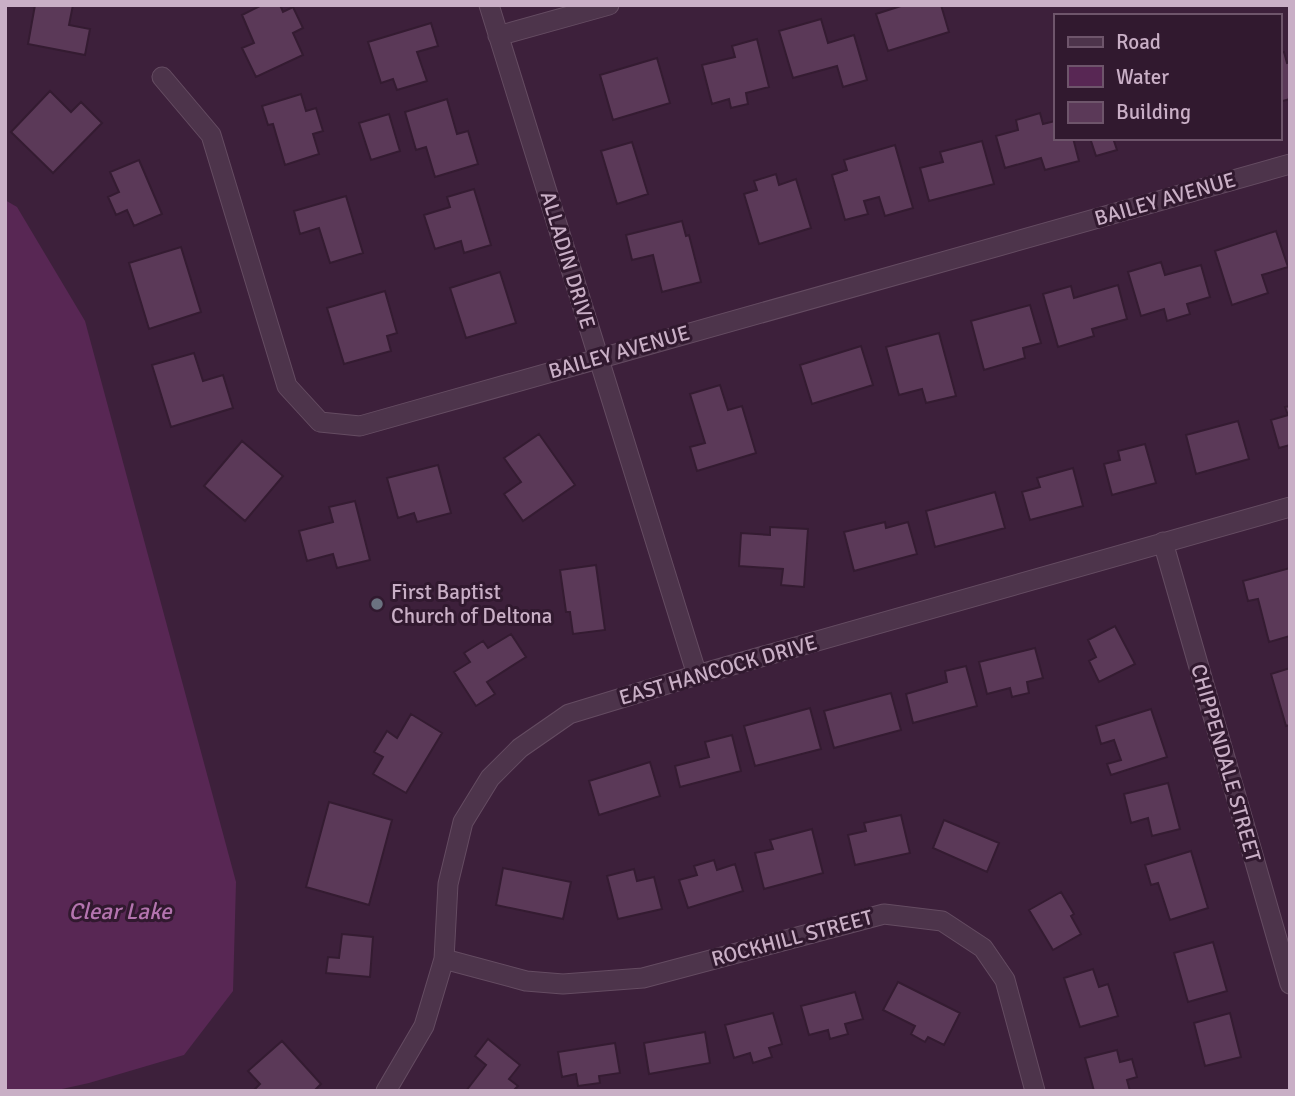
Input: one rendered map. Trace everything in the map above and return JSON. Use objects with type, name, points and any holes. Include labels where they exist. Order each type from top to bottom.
[{"type":"street","name":"ALLADIN DRIVE","points":[[489,5],[697,675]]},
{"type":"street","points":[[498,36],[609,5]]},
{"type":"street","name":"BAILEY AVENUE","points":[[162,77],[211,135],[287,386],[320,422],[360,426],[1290,164]]},
{"type":"street","name":"EAST HANCOCK DRIVE","points":[[386,1091],[424,1026],[444,959],[448,884],[463,822],[490,778],[520,748],[569,714],[697,675],[1290,507]]},
{"type":"street","name":"CHIPPENDALE STREET","points":[[1163,542],[1290,984]]},
{"type":"street","name":"ROCKHILL STREET","points":[[444,959],[526,981],[563,984],[643,978],[884,914],[942,922],[982,948],[1005,980],[1035,1091]]},
{"type":"water","name":"Clear Lake","points":[[5,200],[17,207],[85,321],[236,882],[233,991],[184,1055],[53,1091],[5,1091]]},
{"type":"building","points":[[35,5],[73,5],[69,25],[90,29],[85,55],[28,44]]},
{"type":"building","points":[[262,5],[280,5],[283,12],[293,7],[303,28],[293,33],[303,55],[256,77],[242,48],[254,43],[242,15]]},
{"type":"building","points":[[904,5],[941,5],[949,32],[888,51],[876,14]]},
{"type":"building","points":[[821,19],[828,43],[854,35],[867,80],[843,87],[837,66],[793,78],[779,31]]},
{"type":"building","points":[[431,23],[438,46],[417,52],[427,81],[397,90],[393,79],[381,83],[368,42]]},
{"type":"building","points":[[757,39],[769,87],[746,93],[748,104],[731,108],[729,99],[712,104],[702,65],[735,57],[732,46]]},
{"type":"building","points":[[1284,52],[1287,63],[1290,62],[1290,99],[1281,101],[1281,53]]},
{"type":"building","points":[[657,58],[670,103],[613,120],[600,75]]},
{"type":"building","points":[[50,91],[71,112],[81,102],[102,123],[53,173],[11,132]]},
{"type":"building","points":[[301,94],[306,111],[316,108],[323,131],[313,134],[319,154],[285,165],[273,124],[268,125],[262,106]]},
{"type":"building","points":[[447,99],[457,134],[468,131],[478,164],[435,177],[426,147],[416,150],[405,112]]},
{"type":"building","points":[[1040,113],[1043,124],[1054,121],[1054,140],[1074,140],[1079,161],[1045,170],[1041,158],[1005,168],[996,136],[1018,130],[1016,120]]},
{"type":"building","points":[[389,114],[400,151],[371,160],[359,123]]},
{"type":"building","points":[[1091,140],[1114,140],[1117,150],[1096,156]]},
{"type":"building","points":[[982,141],[994,184],[929,201],[920,168],[943,162],[940,152]]},
{"type":"building","points":[[632,142],[648,194],[617,204],[601,151]]},
{"type":"building","points":[[895,145],[913,208],[885,216],[879,197],[864,201],[868,214],[845,220],[832,175],[847,170],[844,160]]},
{"type":"building","points":[[139,160],[162,214],[134,226],[127,210],[116,215],[108,197],[119,192],[110,172]]},
{"type":"building","points":[[776,174],[779,185],[796,179],[811,228],[759,244],[744,194],[757,190],[754,181]]},
{"type":"building","points":[[474,189],[491,245],[464,253],[461,241],[435,249],[424,215],[450,207],[447,197]]},
{"type":"building","points":[[346,196],[363,253],[330,263],[319,228],[300,234],[294,211]]},
{"type":"building","points":[[682,221],[686,236],[689,235],[701,282],[662,292],[653,255],[632,260],[626,235]]},
{"type":"building","points":[[1276,231],[1288,267],[1262,275],[1268,293],[1232,305],[1215,251]]},
{"type":"building","points":[[181,247],[201,312],[149,329],[129,263]]},
{"type":"building","points":[[1161,262],[1165,275],[1201,265],[1210,297],[1187,304],[1190,314],[1167,321],[1164,309],[1141,316],[1128,272]]},
{"type":"building","points":[[500,272],[516,323],[466,338],[450,288]]},
{"type":"building","points":[[1118,285],[1127,319],[1092,329],[1094,336],[1058,347],[1043,294],[1071,286],[1074,298]]},
{"type":"building","points":[[385,291],[397,333],[387,336],[391,351],[344,364],[327,308]]},
{"type":"building","points":[[1030,305],[1041,343],[1023,348],[1025,358],[984,370],[971,321]]},
{"type":"building","points":[[939,333],[956,396],[926,403],[922,389],[899,395],[886,347]]},
{"type":"building","points":[[861,346],[873,385],[812,404],[800,365]]},
{"type":"building","points":[[194,353],[203,381],[223,375],[233,408],[171,427],[152,365]]},
{"type":"building","points":[[720,385],[728,410],[742,406],[756,453],[697,471],[690,447],[705,443],[690,394]]},
{"type":"building","points":[[1290,406],[1290,445],[1279,448],[1271,420],[1288,415],[1285,407]]},
{"type":"building","points":[[1238,421],[1249,459],[1196,474],[1186,435]]},
{"type":"building","points":[[539,434],[575,485],[523,521],[504,494],[521,482],[504,458]]},
{"type":"building","points":[[242,441],[283,476],[245,521],[204,486]]},
{"type":"building","points":[[1145,444],[1156,483],[1112,495],[1104,464],[1120,460],[1118,451]]},
{"type":"building","points":[[438,465],[451,513],[417,522],[414,513],[398,518],[387,478]]},
{"type":"building","points":[[1073,468],[1083,506],[1030,520],[1022,492],[1040,487],[1037,478]]},
{"type":"building","points":[[995,492],[1005,528],[935,547],[926,511]]},
{"type":"building","points":[[355,501],[370,560],[337,568],[333,554],[307,561],[299,531],[333,522],[329,507]]},
{"type":"building","points":[[885,522],[886,528],[908,522],[917,554],[854,571],[844,532]]},
{"type":"building","points":[[770,527],[808,529],[804,587],[781,585],[783,569],[739,566],[741,533],[770,535]]},
{"type":"building","points":[[596,565],[605,630],[573,634],[570,612],[566,612],[560,570]]},
{"type":"building","points":[[1290,568],[1290,636],[1269,642],[1258,599],[1248,601],[1243,581]]},
{"type":"building","points":[[1115,626],[1135,664],[1099,682],[1089,661],[1096,657],[1088,640]]},
{"type":"building","points":[[511,634],[526,657],[487,682],[495,694],[476,706],[454,672],[470,662],[464,653],[483,641],[488,648]]},
{"type":"building","points":[[1035,648],[1043,678],[1027,682],[1029,693],[1012,697],[1010,688],[987,694],[979,662]]},
{"type":"building","points":[[966,666],[977,706],[913,723],[906,694],[947,682],[945,671]]},
{"type":"building","points":[[1290,668],[1290,725],[1286,726],[1271,674]]},
{"type":"building","points":[[891,693],[901,730],[834,748],[824,711]]},
{"type":"building","points":[[810,708],[821,749],[755,766],[744,726]]},
{"type":"building","points":[[1151,709],[1167,757],[1111,775],[1107,764],[1121,760],[1114,740],[1101,744],[1096,726]]},
{"type":"building","points":[[411,714],[442,733],[406,793],[373,774],[383,757],[374,752],[387,731],[397,738]]},
{"type":"building","points":[[732,735],[741,771],[680,787],[675,766],[709,757],[705,742]]},
{"type":"building","points":[[650,762],[660,796],[599,815],[589,781]]},
{"type":"building","points":[[1168,783],[1180,829],[1152,836],[1148,818],[1131,823],[1124,794]]},
{"type":"building","points":[[329,802],[392,820],[369,905],[306,887]]},
{"type":"building","points":[[901,815],[910,853],[855,865],[848,835],[866,831],[864,823]]},
{"type":"building","points":[[944,820],[999,843],[987,872],[933,848]]},
{"type":"building","points":[[812,829],[823,873],[764,889],[755,853],[773,849],[770,840]]},
{"type":"building","points":[[1191,851],[1208,908],[1170,920],[1158,883],[1151,885],[1145,865]]},
{"type":"building","points":[[714,860],[717,870],[735,864],[743,891],[688,908],[679,880],[697,875],[694,866]]},
{"type":"building","points":[[503,868],[571,882],[563,919],[496,905]]},
{"type":"building","points":[[634,869],[637,881],[654,877],[662,909],[618,919],[607,876]]},
{"type":"building","points":[[1061,892],[1074,914],[1071,916],[1081,934],[1053,950],[1029,910]]},
{"type":"building","points":[[342,934],[373,937],[370,977],[326,973],[328,957],[339,958]]},
{"type":"building","points":[[1213,942],[1227,991],[1188,1002],[1174,953]]},
{"type":"building","points":[[1093,969],[1099,987],[1108,984],[1118,1016],[1080,1027],[1064,978]]},
{"type":"building","points":[[898,982],[960,1013],[944,1045],[928,1037],[925,1042],[911,1034],[915,1026],[883,1010]]},
{"type":"building","points":[[855,992],[863,1019],[845,1024],[848,1034],[830,1039],[828,1030],[809,1035],[801,1006]]},
{"type":"building","points":[[773,1013],[782,1044],[769,1048],[772,1057],[753,1063],[750,1053],[734,1058],[725,1025]]},
{"type":"building","points":[[1230,1013],[1241,1057],[1205,1066],[1194,1023]]},
{"type":"building","points":[[705,1032],[710,1063],[649,1074],[644,1043]]},
{"type":"building","points":[[488,1039],[520,1065],[509,1079],[518,1086],[513,1091],[466,1091],[486,1065],[475,1056]]},
{"type":"building","points":[[282,1041],[321,1084],[314,1091],[253,1091],[260,1084],[248,1071]]},
{"type":"building","points":[[615,1043],[620,1073],[599,1076],[600,1083],[578,1086],[576,1074],[562,1077],[558,1052]]},
{"type":"building","points":[[1117,1050],[1120,1062],[1132,1059],[1137,1077],[1127,1080],[1130,1091],[1094,1091],[1085,1058]]},
{"type":"place","name":"First Baptist Church of Deltona","points":[[377,604]]}]
